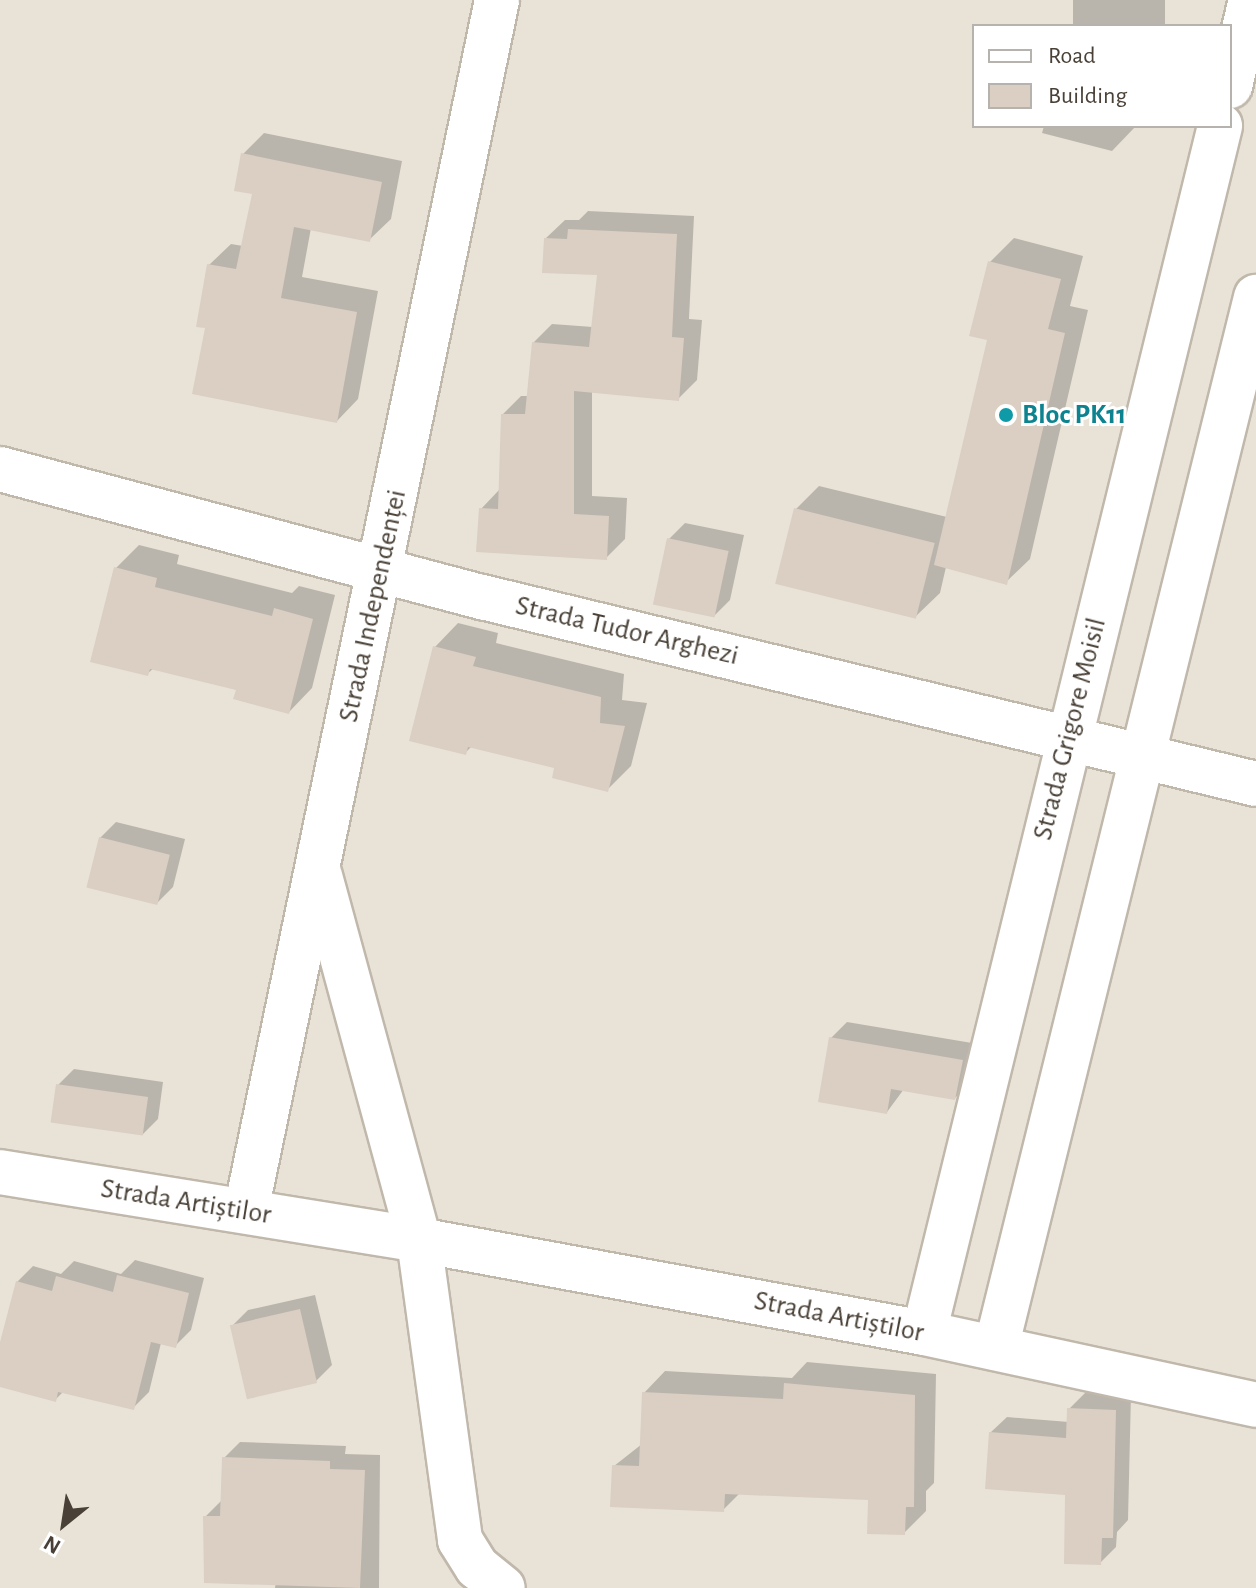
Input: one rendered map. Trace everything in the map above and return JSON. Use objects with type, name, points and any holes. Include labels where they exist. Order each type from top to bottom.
[{"type":"street","name":"Strada Independenței","points":[[246,1211],[497,0]]},
{"type":"street","points":[[1232,78],[1251,0]]},
{"type":"street","name":"Strada Grigore Moisil","points":[[924,1333],[1220,128]]},
{"type":"street","points":[[996,1348],[1256,297]]},
{"type":"street","name":"Strada Tudor Arghezi","points":[[0,469],[381,571],[1069,735],[1256,784]]},
{"type":"street","points":[[318,870],[419,1240],[460,1540],[477,1567],[503,1588]]},
{"type":"street","name":"Strada Artiștilor","points":[[0,1172],[419,1240],[924,1333],[1256,1405]]},
{"type":"shaded area","points":[[0,0],[1256,0],[1256,1588],[0,1588]]},
{"type":"building","points":[[241,153],[382,182],[370,242],[294,227],[281,298],[357,312],[337,423],[192,394],[205,328],[196,327],[207,264],[236,269],[252,194],[234,191]]},
{"type":"building","points":[[568,229],[677,234],[672,337],[684,338],[679,401],[574,391],[574,514],[609,516],[607,560],[476,552],[479,508],[498,509],[501,414],[525,414],[532,342],[589,347],[597,275],[542,273],[544,238],[567,239]]},
{"type":"building","name":"Bloc PK11","points":[[988,261],[1061,279],[1048,329],[1065,333],[1007,585],[934,565],[987,340],[969,336]]},
{"type":"building","points":[[794,508],[935,543],[916,619],[775,584]]},
{"type":"building","points":[[667,538],[729,551],[714,618],[653,605]]},
{"type":"building","points":[[114,567],[157,578],[155,587],[272,616],[274,608],[313,619],[289,714],[233,699],[236,690],[150,669],[148,676],[90,662]]},
{"type":"building","points":[[433,646],[476,657],[473,666],[601,697],[600,723],[625,726],[608,792],[552,778],[554,768],[468,747],[466,755],[409,741]]},
{"type":"building","points":[[99,837],[170,855],[157,905],[86,887]]},
{"type":"building","points":[[829,1037],[963,1060],[955,1100],[891,1089],[887,1114],[818,1102]]},
{"type":"building","points":[[56,1084],[148,1097],[143,1136],[51,1123]]},
{"type":"building","points":[[117,1275],[189,1293],[176,1348],[151,1342],[134,1410],[58,1392],[56,1402],[0,1387],[0,1342],[16,1281],[52,1291],[56,1276],[113,1292]]},
{"type":"building","points":[[300,1309],[317,1383],[247,1399],[230,1325]]},
{"type":"building","points":[[784,1383],[915,1395],[914,1507],[906,1507],[905,1535],[867,1534],[868,1500],[725,1494],[724,1512],[610,1507],[612,1465],[639,1466],[642,1392],[783,1399]]},
{"type":"building","points":[[1067,1408],[1116,1410],[1113,1538],[1102,1538],[1101,1565],[1064,1564],[1065,1495],[985,1489],[989,1432],[1066,1438]]},
{"type":"building","points":[[222,1457],[330,1461],[330,1469],[365,1470],[360,1588],[204,1583],[203,1516],[220,1516]]},
{"type":"place","name":"Bloc PK11","points":[[1006,415]]}]
